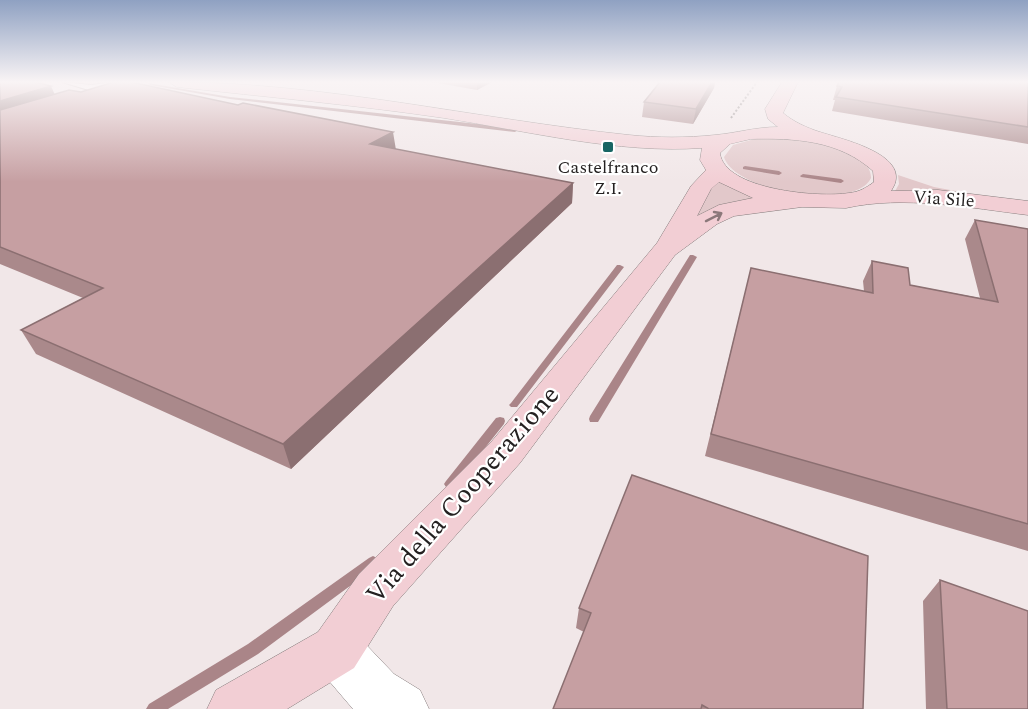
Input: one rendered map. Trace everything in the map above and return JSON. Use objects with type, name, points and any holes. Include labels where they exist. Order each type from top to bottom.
[{"type":"street","points":[[458,115],[607,138],[665,150],[715,168],[734,182],[758,191],[802,200]]},
{"type":"street","points":[[774,115],[792,128],[822,139]]},
{"type":"street","points":[[607,138],[672,144],[732,128],[822,139]]},
{"type":"street","points":[[715,168],[709,157],[711,149],[732,128]]},
{"type":"street","name":"Via Sile","points":[[822,139],[856,150],[879,165],[944,186],[1028,204]]},
{"type":"street","points":[[859,198],[883,187],[886,176],[879,165]]},
{"type":"street","name":"Via della Cooperazione","points":[[235,709],[336,650],[376,590],[506,452],[666,249],[695,196],[715,168]]},
{"type":"street","name":"Via Sile","points":[[802,200],[833,202],[859,198],[915,196],[1028,204]]},
{"type":"street","name":"Via della Cooperazione","points":[[666,249],[708,219],[728,210],[762,202],[802,200]]},
{"type":"street","points":[[336,650],[375,693],[401,709]]},
{"type":"path","points":[[732,128],[739,115]]},
{"type":"shaded area","points":[[758,138],[805,141],[842,150],[857,157],[867,166],[871,178],[860,188],[843,194],[820,196],[771,188],[749,180],[733,169],[724,157],[733,145]]},
{"type":"shaded area","points":[[898,175],[934,187],[988,197],[894,193],[899,184]]},
{"type":"shaded area","points":[[718,180],[764,199],[675,236]]},
{"type":"building","points":[[0,115],[306,115],[393,132],[370,144],[573,183],[283,444],[21,330],[103,288],[0,247]]},
{"type":"building","points":[[952,115],[1028,115],[1028,127]]},
{"type":"building","points":[[975,220],[1028,229],[1028,524],[711,434],[751,268],[873,293],[872,261],[908,268],[910,285],[998,302]]},
{"type":"building","points":[[632,475],[868,556],[863,709],[709,709],[702,705],[701,709],[553,709],[591,613],[579,608]]},
{"type":"building","points":[[940,580],[1028,611],[1028,709],[947,709]]},
{"type":"waterway","points":[[382,115],[515,130]]},
{"type":"waterway","points":[[745,168],[779,173]]},
{"type":"waterway","points":[[803,176],[841,181]]},
{"type":"waterway","points":[[594,419],[693,257]]},
{"type":"waterway","points":[[514,405],[620,267]]},
{"type":"waterway","points":[[450,484],[500,421]]},
{"type":"waterway","points":[[154,709],[253,649],[373,562]]},
{"type":"place","name":"Castelfranco Z.I.","points":[[608,147]]}]
